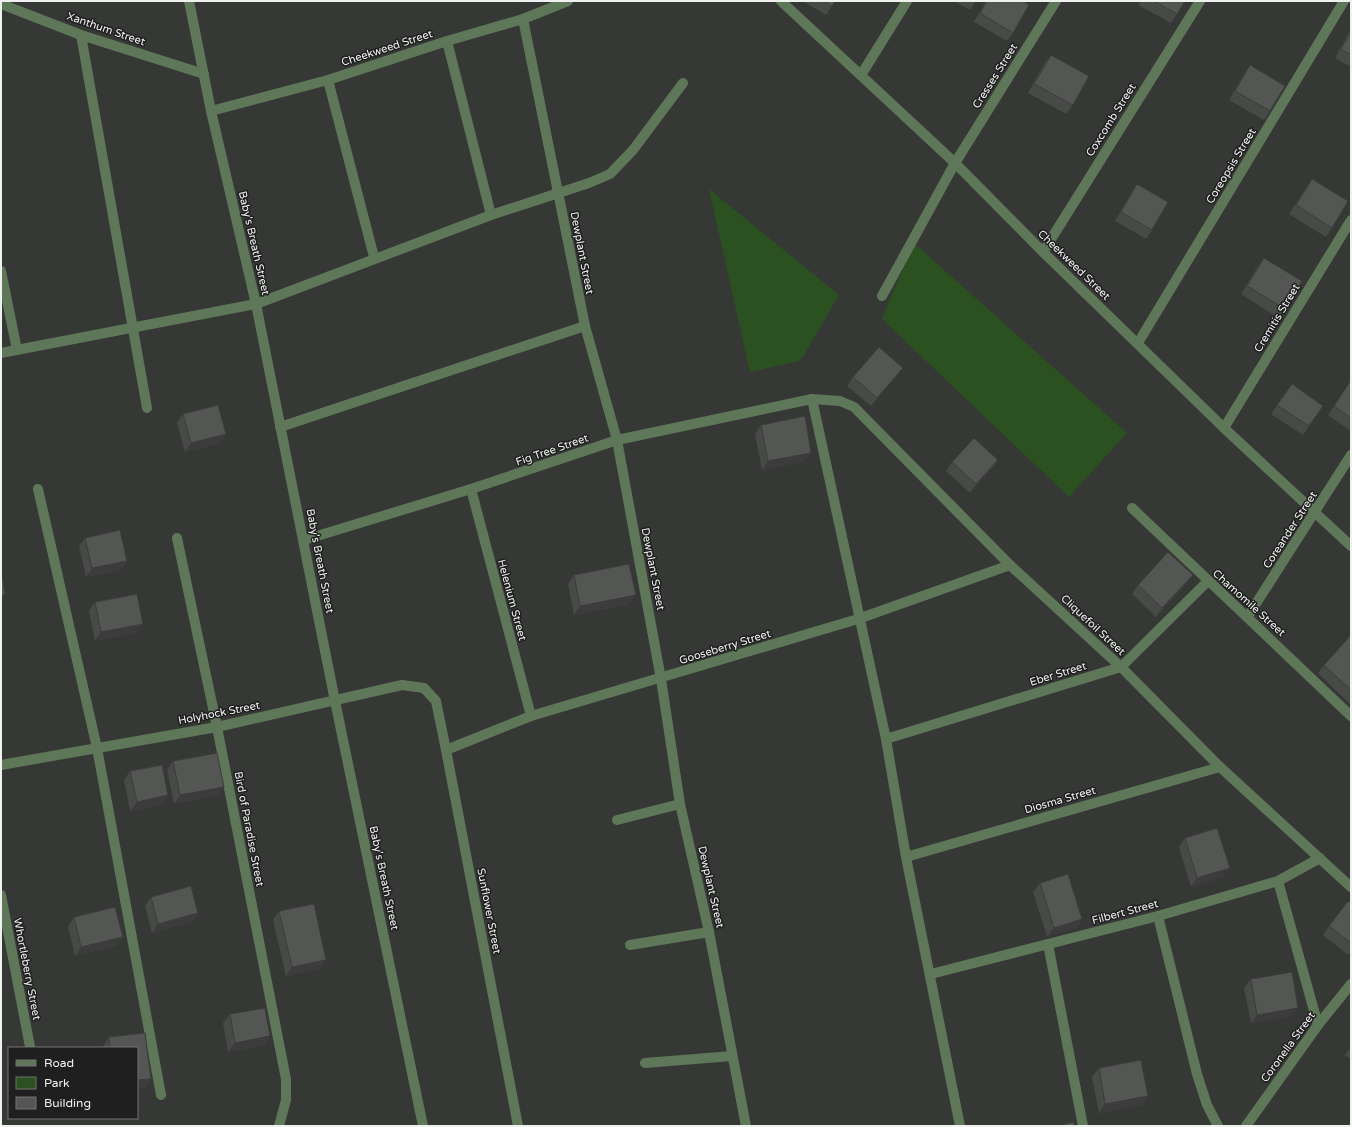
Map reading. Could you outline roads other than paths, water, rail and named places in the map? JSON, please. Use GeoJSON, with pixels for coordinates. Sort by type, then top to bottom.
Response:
{"type":"FeatureCollection","features":[{"type":"Feature","properties":{"kind":"street","name":"Baby's Breath Street"},"geometry":{"type":"LineString","coordinates":[[190,1],[211,111],[256,304],[304,540],[334,701],[423,1126]]}},
{"type":"Feature","properties":{"kind":"street","name":"Cheekweed Street"},"geometry":{"type":"LineString","coordinates":[[211,111],[328,80],[447,41],[523,19],[568,1]]}},
{"type":"Feature","properties":{"kind":"street","name":"Cheekweed Street"},"geometry":{"type":"LineString","coordinates":[[781,1],[955,163],[1043,252],[1224,428],[1351,546]]}},
{"type":"Feature","properties":{"kind":"street"},"geometry":{"type":"LineString","coordinates":[[861,75],[907,1]]}},
{"type":"Feature","properties":{"kind":"street","name":"Cresses Street"},"geometry":{"type":"LineString","coordinates":[[882,296],[955,163],[1056,1]]}},
{"type":"Feature","properties":{"kind":"street","name":"Coxcomb Street"},"geometry":{"type":"LineString","coordinates":[[1043,252],[1200,1]]}},
{"type":"Feature","properties":{"kind":"street","name":"Coreopsis Street"},"geometry":{"type":"LineString","coordinates":[[1138,343],[1344,1]]}},
{"type":"Feature","properties":{"kind":"street","name":"Xanthum Street"},"geometry":{"type":"LineString","coordinates":[[1,4],[81,34],[204,74]]}},
{"type":"Feature","properties":{"kind":"street","name":"Dewplant Street"},"geometry":{"type":"LineString","coordinates":[[523,19],[585,326],[617,440],[661,679],[680,804],[709,932],[746,1126]]}},
{"type":"Feature","properties":{"kind":"street"},"geometry":{"type":"LineString","coordinates":[[81,34],[147,408]]}},
{"type":"Feature","properties":{"kind":"street"},"geometry":{"type":"LineString","coordinates":[[447,41],[491,215]]}},
{"type":"Feature","properties":{"kind":"street"},"geometry":{"type":"LineString","coordinates":[[328,80],[374,257]]}},
{"type":"Feature","properties":{"kind":"street"},"geometry":{"type":"LineString","coordinates":[[1,353],[256,304],[374,257],[610,174],[633,150],[683,83]]}},
{"type":"Feature","properties":{"kind":"street","name":"Cremitis Street"},"geometry":{"type":"LineString","coordinates":[[1224,428],[1351,220]]}},
{"type":"Feature","properties":{"kind":"street"},"geometry":{"type":"LineString","coordinates":[[1,271],[17,350]]}},
{"type":"Feature","properties":{"kind":"street"},"geometry":{"type":"LineString","coordinates":[[280,427],[585,326]]}},
{"type":"Feature","properties":{"kind":"street"},"geometry":{"type":"LineString","coordinates":[[812,399],[858,619],[886,739],[906,857],[931,974],[960,1126]]}},
{"type":"Feature","properties":{"kind":"street","name":"Fig Tree Street"},"geometry":{"type":"LineString","coordinates":[[304,540],[470,490],[617,440],[812,399]]}},
{"type":"Feature","properties":{"kind":"street","name":"Cliquefoil Street"},"geometry":{"type":"LineString","coordinates":[[812,399],[840,401],[854,407],[1010,565],[1121,667],[1220,767],[1351,887]]}},
{"type":"Feature","properties":{"kind":"street","name":"Coreander Street"},"geometry":{"type":"LineString","coordinates":[[1248,616],[1316,513],[1351,455]]}},
{"type":"Feature","properties":{"kind":"street"},"geometry":{"type":"LineString","coordinates":[[38,489],[97,748],[161,1095]]}},
{"type":"Feature","properties":{"kind":"street","name":"Helenium Street"},"geometry":{"type":"LineString","coordinates":[[470,490],[531,716]]}},
{"type":"Feature","properties":{"kind":"street","name":"Chamomile Street"},"geometry":{"type":"LineString","coordinates":[[1132,508],[1208,581],[1248,616],[1351,716]]}},
{"type":"Feature","properties":{"kind":"street","name":"Bird of Paradise Street"},"geometry":{"type":"LineString","coordinates":[[177,538],[217,727],[286,1079],[286,1100],[279,1126]]}},
{"type":"Feature","properties":{"kind":"street","name":"Gooseberry Street"},"geometry":{"type":"LineString","coordinates":[[446,750],[531,716],[661,679],[858,619],[1010,565]]}},
{"type":"Feature","properties":{"kind":"street","name":"Eber Street"},"geometry":{"type":"LineString","coordinates":[[886,739],[1121,667],[1208,581]]}},
{"type":"Feature","properties":{"kind":"street","name":"Holyhock Street"},"geometry":{"type":"LineString","coordinates":[[1,765],[217,727],[402,685],[424,688],[436,701]]}},
{"type":"Feature","properties":{"kind":"street","name":"Sunflower Street"},"geometry":{"type":"LineString","coordinates":[[436,701],[518,1126]]}},
{"type":"Feature","properties":{"kind":"street","name":"Diosma Street"},"geometry":{"type":"LineString","coordinates":[[906,857],[1220,767]]}},
{"type":"Feature","properties":{"kind":"street"},"geometry":{"type":"LineString","coordinates":[[617,820],[680,804]]}},
{"type":"Feature","properties":{"kind":"street","name":"Filbert Street"},"geometry":{"type":"LineString","coordinates":[[931,974],[1158,916],[1278,881],[1320,858]]}},
{"type":"Feature","properties":{"kind":"street"},"geometry":{"type":"LineString","coordinates":[[1278,881],[1318,1025]]}},
{"type":"Feature","properties":{"kind":"street","name":"Whortleberry Street"},"geometry":{"type":"LineString","coordinates":[[1,895],[30,1047]]}},
{"type":"Feature","properties":{"kind":"street"},"geometry":{"type":"LineString","coordinates":[[1158,916],[1197,1074],[1207,1105],[1218,1126]]}},
{"type":"Feature","properties":{"kind":"street"},"geometry":{"type":"LineString","coordinates":[[630,945],[709,932]]}},
{"type":"Feature","properties":{"kind":"street"},"geometry":{"type":"LineString","coordinates":[[1048,944],[1083,1126]]}},
{"type":"Feature","properties":{"kind":"street","name":"Coronella Street"},"geometry":{"type":"LineString","coordinates":[[1246,1126],[1318,1025],[1351,984]]}},
{"type":"Feature","properties":{"kind":"street"},"geometry":{"type":"LineString","coordinates":[[645,1063],[732,1056]]}}]}
